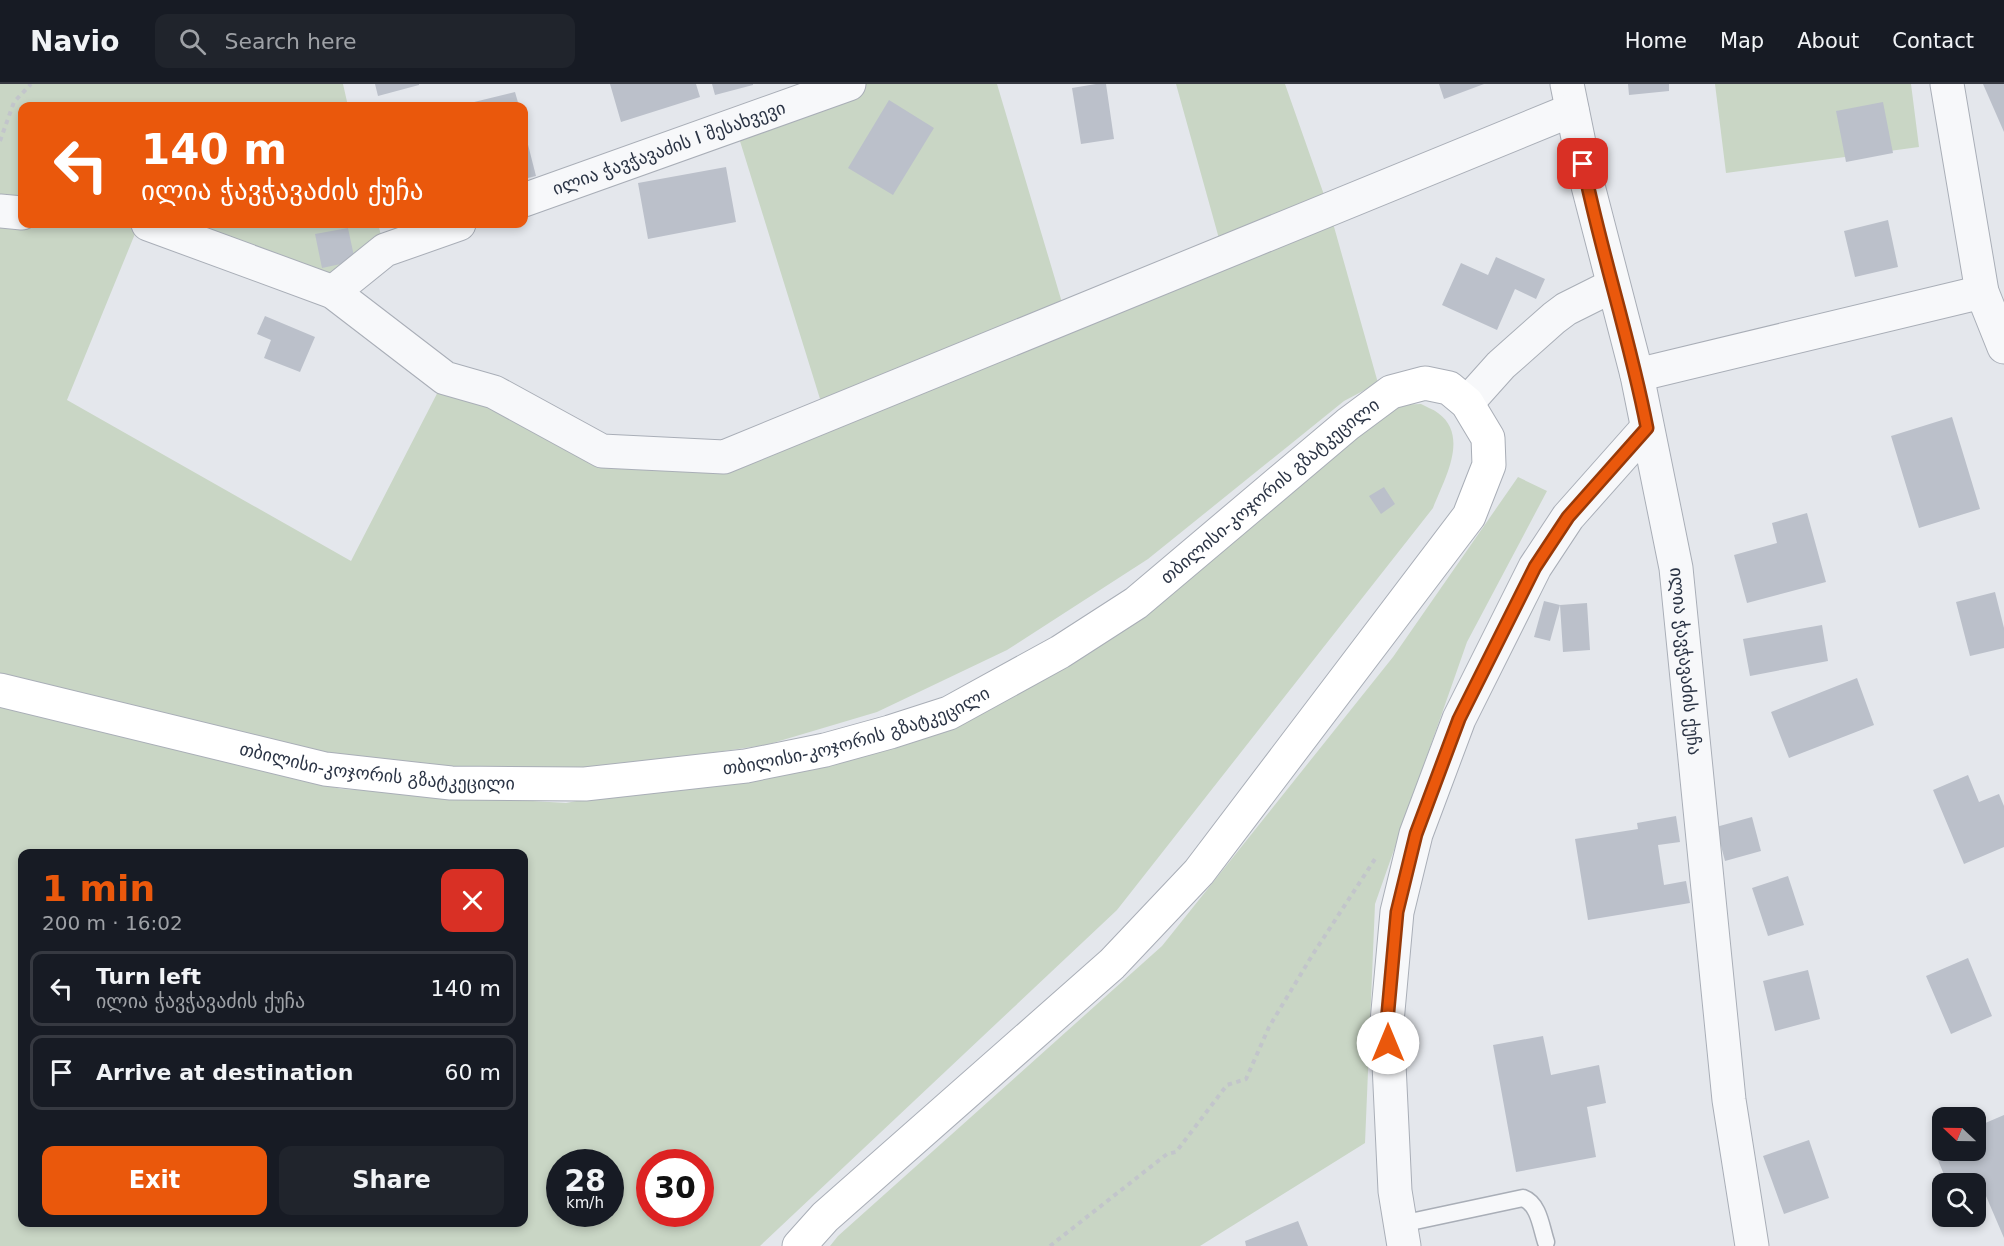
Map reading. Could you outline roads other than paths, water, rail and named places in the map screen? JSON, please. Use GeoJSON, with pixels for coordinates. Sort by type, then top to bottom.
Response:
{"type":"FeatureCollection","features":[{"type":"Feature","properties":{"kind":"main road","name":"თბილისი-კოჯორის გზატკეცილი"},"geometry":{"type":"LineString","coordinates":[[0,690],[325,769],[451,783],[585,784],[757,763],[825,750],[949,713],[1060,652],[1136,603],[1348,424],[1391,392],[1425,383],[1449,388],[1467,403],[1488,438],[1489,465],[1469,516],[1199,872],[1112,964],[825,1217],[799,1246]]}},
{"type":"Feature","properties":{"kind":"street"},"geometry":{"type":"LineString","coordinates":[[1947,84],[1982,291],[2004,347]]}},
{"type":"Feature","properties":{"kind":"street","name":"ილია ჭავჭავაძის I შესახვევი"},"geometry":{"type":"LineString","coordinates":[[528,199],[844,85]]}},
{"type":"Feature","properties":{"kind":"street"},"geometry":{"type":"LineString","coordinates":[[159,228],[333,292],[445,378],[494,392],[602,451],[724,456],[1570,97]]}},
{"type":"Feature","properties":{"kind":"street","name":"ილია ჭავჭავაძის ქუჩა"},"geometry":{"type":"LineString","coordinates":[[1570,97],[1587,182],[1612,286],[1637,375],[1676,568],[1729,1100],[1752,1246]]}},
{"type":"Feature","properties":{"kind":"street"},"geometry":{"type":"LineString","coordinates":[[0,211],[18,213]]}},
{"type":"Feature","properties":{"kind":"street"},"geometry":{"type":"LineString","coordinates":[[333,292],[385,250],[448,228]]}},
{"type":"Feature","properties":{"kind":"street"},"geometry":{"type":"LineString","coordinates":[[1467,403],[1501,365],[1554,318],[1566,309],[1612,286]]}},
{"type":"Feature","properties":{"kind":"street"},"geometry":{"type":"LineString","coordinates":[[1637,375],[1982,291]]}},
{"type":"Feature","properties":{"kind":"street"},"geometry":{"type":"LineString","coordinates":[[1402,1235],[1395,1191],[1387,1022],[1397,912],[1416,834],[1459,719],[1535,567],[1568,517],[1647,428]]}},
{"type":"Feature","properties":{"kind":"lane"},"geometry":{"type":"LineString","coordinates":[[1402,1235],[1523,1198],[1535,1207],[1546,1242]]}}]}
